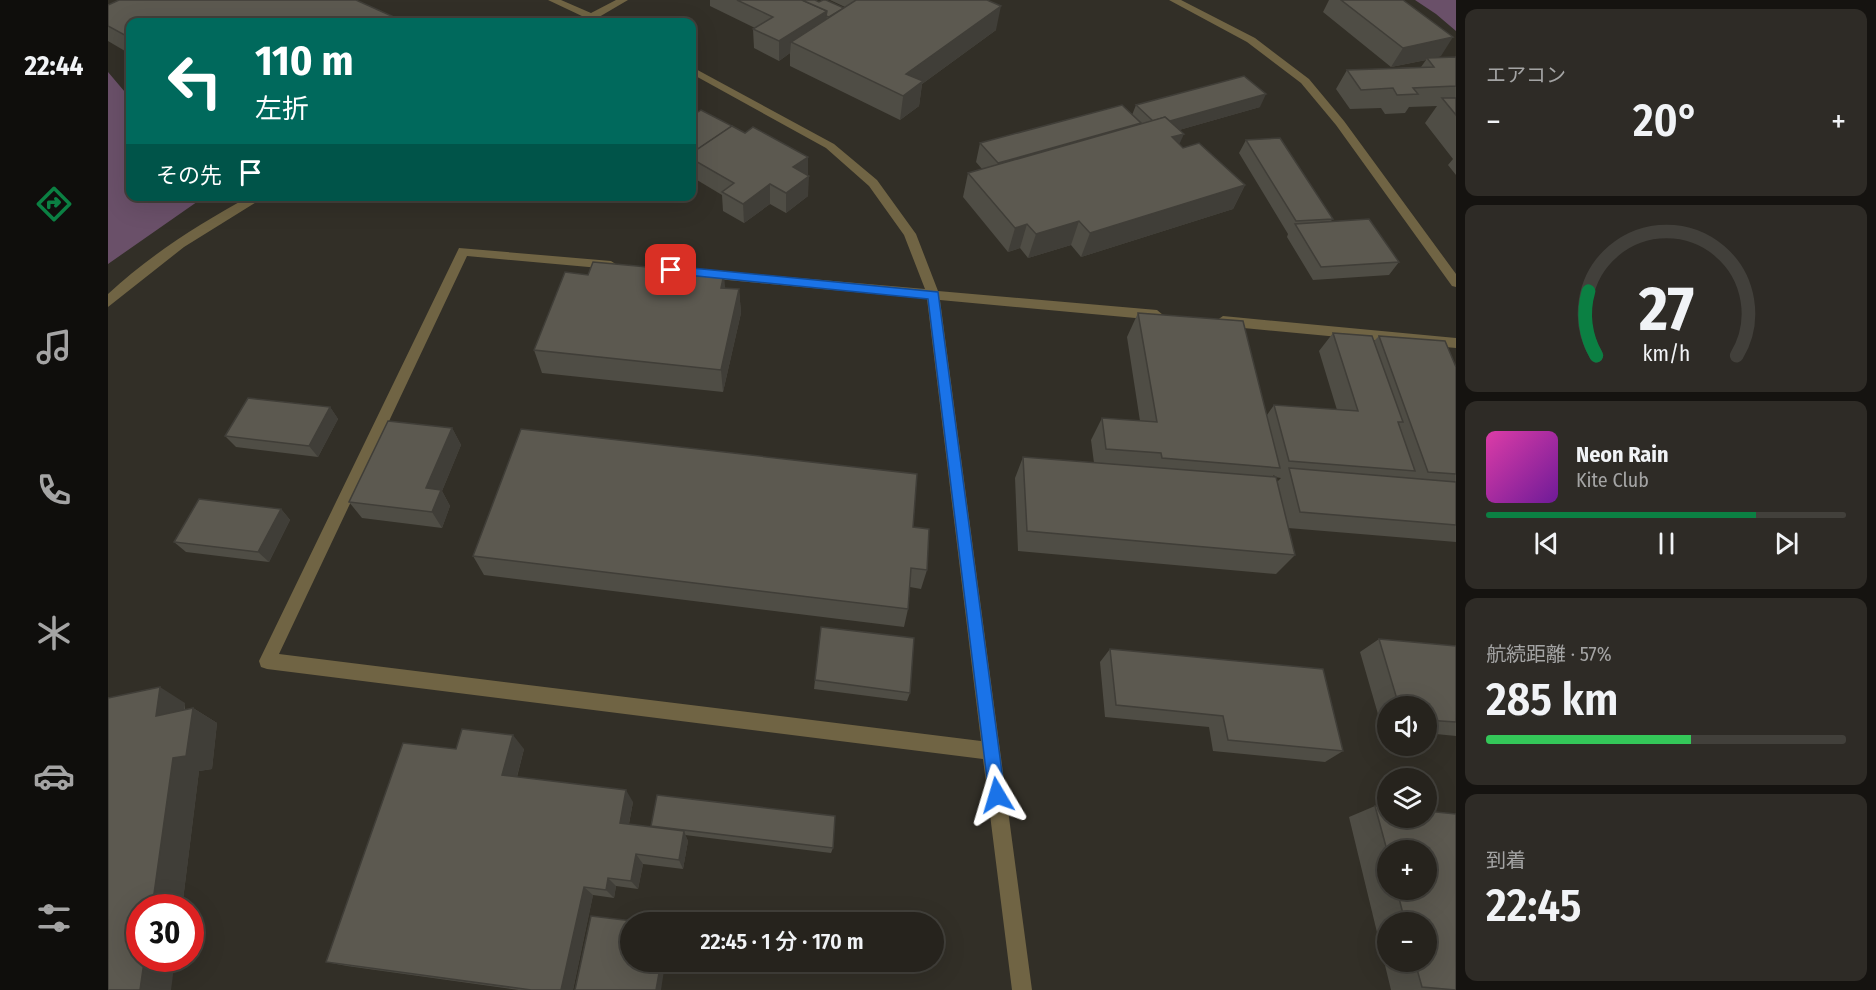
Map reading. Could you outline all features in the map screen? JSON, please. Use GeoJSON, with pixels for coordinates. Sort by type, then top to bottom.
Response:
{"type":"FeatureCollection","features":[{"type":"Feature","properties":{"kind":"street"},"geometry":{"type":"LineString","coordinates":[[553,0],[592,17],[623,0]]}},
{"type":"Feature","properties":{"kind":"street"},"geometry":{"type":"LineString","coordinates":[[1174,0],[1251,40],[1305,81],[1340,123],[1456,284]]}},
{"type":"Feature","properties":{"kind":"street"},"geometry":{"type":"LineString","coordinates":[[696,72],[830,146],[873,183],[910,234],[933,295],[1022,990]]}},
{"type":"Feature","properties":{"kind":"street"},"geometry":{"type":"LineString","coordinates":[[108,302],[125,285],[183,241],[251,201]]}},
{"type":"Feature","properties":{"kind":"street"},"geometry":{"type":"LineString","coordinates":[[629,266],[463,251],[267,661],[991,751]]}},
{"type":"Feature","properties":{"kind":"street"},"geometry":{"type":"LineString","coordinates":[[688,272],[1175,317]]}},
{"type":"Feature","properties":{"kind":"street"},"geometry":{"type":"LineString","coordinates":[[1210,320],[1456,342]]}},
{"type":"Feature","properties":{"kind":"shaded area"},"geometry":{"type":"Polygon","coordinates":[[[1415,0],[1456,0],[1456,31],[1436,14],[1415,0]]]}},
{"type":"Feature","properties":{"kind":"shaded area"},"geometry":{"type":"Polygon","coordinates":[[[108,72],[126,93],[126,201],[198,201],[108,264],[108,72]]]}},
{"type":"Feature","properties":{"kind":"building"},"geometry":{"type":"Polygon","coordinates":[[[119,0],[356,0],[396,18],[126,18],[126,36],[108,26],[108,5],[119,0]]]}},
{"type":"Feature","properties":{"kind":"building"},"geometry":{"type":"Polygon","coordinates":[[[737,0],[802,0],[827,11],[779,41],[753,29],[773,17],[737,0]]]}},
{"type":"Feature","properties":{"kind":"building"},"geometry":{"type":"Polygon","coordinates":[[[802,0],[819,2],[826,0],[844,8],[829,17],[826,16],[827,11],[802,0]]]}},
{"type":"Feature","properties":{"kind":"building"},"geometry":{"type":"Polygon","coordinates":[[[856,0],[987,0],[1001,6],[906,74],[923,81],[903,96],[791,42],[856,0]]]}},
{"type":"Feature","properties":{"kind":"building"},"geometry":{"type":"Polygon","coordinates":[[[1341,0],[1403,0],[1453,37],[1403,48],[1341,0]]]}},
{"type":"Feature","properties":{"kind":"building"},"geometry":{"type":"Polygon","coordinates":[[[1456,57],[1456,86],[1413,88],[1418,94],[1397,95],[1393,88],[1361,90],[1347,70],[1434,67],[1427,58],[1456,57]]]}},
{"type":"Feature","properties":{"kind":"building"},"geometry":{"type":"Polygon","coordinates":[[[1244,76],[1266,94],[1170,121],[1165,117],[1153,121],[1136,105],[1244,76]]]}},
{"type":"Feature","properties":{"kind":"building"},"geometry":{"type":"Polygon","coordinates":[[[1442,98],[1456,98],[1456,115],[1442,98]]]}},
{"type":"Feature","properties":{"kind":"building"},"geometry":{"type":"Polygon","coordinates":[[[1122,105],[1141,123],[998,163],[980,143],[1122,105]]]}},
{"type":"Feature","properties":{"kind":"building"},"geometry":{"type":"Polygon","coordinates":[[[701,110],[732,126],[696,150],[696,113],[701,110]]]}},
{"type":"Feature","properties":{"kind":"building"},"geometry":{"type":"Polygon","coordinates":[[[1165,117],[1184,134],[1172,137],[1183,148],[1199,143],[1245,185],[1090,233],[1079,221],[1036,234],[1027,224],[1015,228],[968,173],[1165,117]]]}},
{"type":"Feature","properties":{"kind":"building"},"geometry":{"type":"Polygon","coordinates":[[[732,126],[745,133],[753,127],[808,157],[793,167],[809,176],[786,193],[770,184],[743,204],[722,192],[734,183],[696,161],[696,150],[732,126]]]}},
{"type":"Feature","properties":{"kind":"building"},"geometry":{"type":"Polygon","coordinates":[[[1280,138],[1333,219],[1296,221],[1246,140],[1280,138]]]}},
{"type":"Feature","properties":{"kind":"building"},"geometry":{"type":"Polygon","coordinates":[[[1369,219],[1399,262],[1321,267],[1295,224],[1369,219]]]}},
{"type":"Feature","properties":{"kind":"building"},"geometry":{"type":"Polygon","coordinates":[[[593,262],[724,274],[721,288],[739,289],[721,370],[534,350],[565,272],[588,275],[593,262]]]}},
{"type":"Feature","properties":{"kind":"building"},"geometry":{"type":"Polygon","coordinates":[[[1138,313],[1243,321],[1280,468],[1162,458],[1161,453],[1106,449],[1102,418],[1157,422],[1138,313]]]}},
{"type":"Feature","properties":{"kind":"building"},"geometry":{"type":"Polygon","coordinates":[[[1333,333],[1372,336],[1403,422],[1398,422],[1415,471],[1289,461],[1274,405],[1358,411],[1333,333]]]}},
{"type":"Feature","properties":{"kind":"building"},"geometry":{"type":"Polygon","coordinates":[[[1379,336],[1445,341],[1456,367],[1456,474],[1428,472],[1379,336]]]}},
{"type":"Feature","properties":{"kind":"building"},"geometry":{"type":"Polygon","coordinates":[[[248,398],[330,407],[309,446],[225,436],[248,398]]]}},
{"type":"Feature","properties":{"kind":"building"},"geometry":{"type":"Polygon","coordinates":[[[388,421],[452,428],[426,488],[441,490],[432,512],[349,502],[388,421]]]}},
{"type":"Feature","properties":{"kind":"building"},"geometry":{"type":"Polygon","coordinates":[[[521,429],[917,474],[913,527],[929,529],[927,570],[911,568],[908,609],[473,556],[521,429]]]}},
{"type":"Feature","properties":{"kind":"building"},"geometry":{"type":"Polygon","coordinates":[[[1023,457],[1276,477],[1295,555],[1027,531],[1023,457]]]}},
{"type":"Feature","properties":{"kind":"building"},"geometry":{"type":"Polygon","coordinates":[[[1289,468],[1456,482],[1456,525],[1300,512],[1289,468]]]}},
{"type":"Feature","properties":{"kind":"building"},"geometry":{"type":"Polygon","coordinates":[[[199,499],[281,509],[258,552],[174,542],[199,499]]]}},
{"type":"Feature","properties":{"kind":"building"},"geometry":{"type":"Polygon","coordinates":[[[821,627],[914,638],[910,693],[815,680],[821,627]]]}},
{"type":"Feature","properties":{"kind":"building"},"geometry":{"type":"Polygon","coordinates":[[[1379,639],[1456,646],[1456,722],[1437,721],[1437,696],[1396,696],[1379,639]]]}},
{"type":"Feature","properties":{"kind":"building"},"geometry":{"type":"Polygon","coordinates":[[[1110,649],[1323,669],[1343,751],[1228,740],[1223,716],[1116,705],[1110,649]]]}},
{"type":"Feature","properties":{"kind":"building"},"geometry":{"type":"Polygon","coordinates":[[[160,687],[156,716],[193,708],[186,756],[173,758],[154,894],[126,894],[126,972],[143,972],[140,990],[108,990],[108,698],[160,687]]]}},
{"type":"Feature","properties":{"kind":"building"},"geometry":{"type":"Polygon","coordinates":[[[462,729],[513,735],[502,775],[626,790],[620,823],[684,831],[679,860],[636,854],[631,881],[608,878],[606,890],[584,887],[561,990],[531,990],[326,962],[403,743],[456,749],[462,729]]]}},
{"type":"Feature","properties":{"kind":"building"},"geometry":{"type":"Polygon","coordinates":[[[657,795],[835,816],[833,848],[651,826],[657,795]]]}},
{"type":"Feature","properties":{"kind":"building"},"geometry":{"type":"Polygon","coordinates":[[[1437,812],[1456,814],[1456,990],[1422,987],[1418,972],[1437,972],[1437,912],[1402,912],[1400,900],[1437,900],[1437,840],[1384,840],[1381,828],[1437,828],[1437,812]]]}},
{"type":"Feature","properties":{"kind":"building"},"geometry":{"type":"Polygon","coordinates":[[[591,916],[620,919],[620,972],[659,972],[656,990],[575,990],[591,916]]]}},
{"type":"Feature","properties":{"kind":"route"},"geometry":{"type":"LineString","coordinates":[[671,270],[933,295],[997,795]]}}]}
